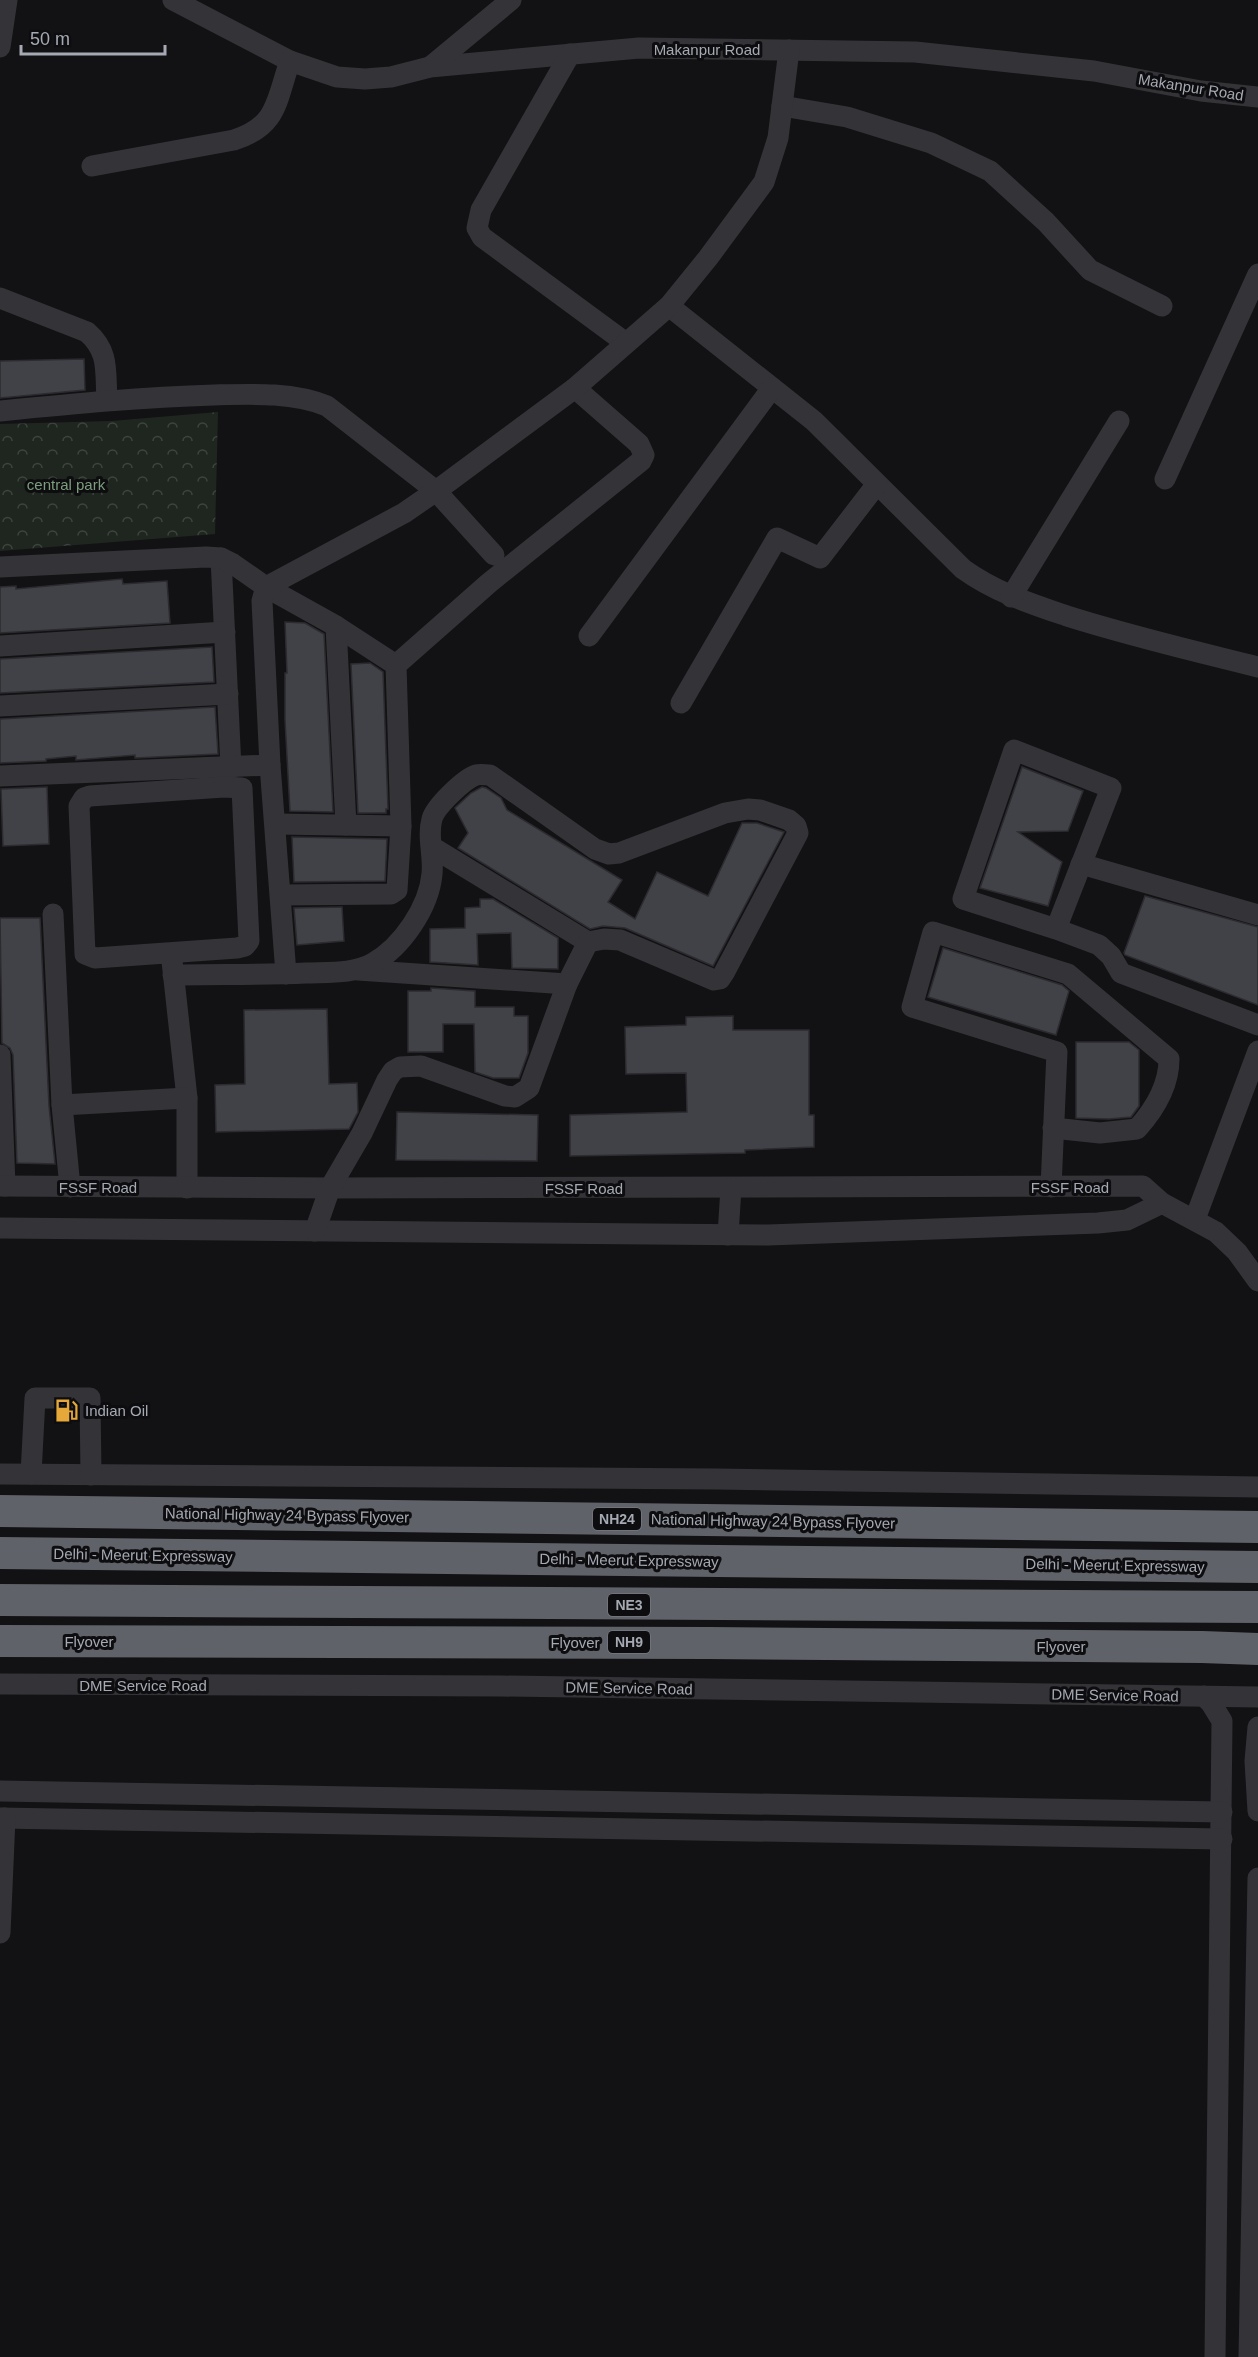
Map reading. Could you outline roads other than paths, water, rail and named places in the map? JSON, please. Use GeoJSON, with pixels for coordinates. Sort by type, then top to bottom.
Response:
{"type":"FeatureCollection","features":[{"type":"Feature","properties":{"kind":"highway","name":"National Highway 24 Bypass Flyover"},"geometry":{"type":"LineString","coordinates":[[0,1511],[1246,1527]]}},
{"type":"Feature","properties":{"kind":"highway","name":"Delhi - Meerut Expressway"},"geometry":{"type":"LineString","coordinates":[[0,1553],[1258,1567]]}},
{"type":"Feature","properties":{"kind":"highway","name":"NE3"},"geometry":{"type":"LineString","coordinates":[[0,1600],[1258,1607]]}},
{"type":"Feature","properties":{"kind":"highway","name":"Flyover"},"geometry":{"type":"LineString","coordinates":[[0,1641],[709,1642],[1258,1649]]}},
{"type":"Feature","properties":{"kind":"street"},"geometry":{"type":"LineString","coordinates":[[0,47],[6,0]]}},
{"type":"Feature","properties":{"kind":"street","name":"Makanpur Road"},"geometry":{"type":"LineString","coordinates":[[173,0],[290,61],[337,76],[365,79],[391,77],[430,67],[639,48],[915,52],[1094,71],[1201,91],[1258,97]]}},
{"type":"Feature","properties":{"kind":"street"},"geometry":{"type":"LineString","coordinates":[[430,67],[511,0]]}},
{"type":"Feature","properties":{"kind":"street"},"geometry":{"type":"LineString","coordinates":[[286,974],[270,765],[262,601],[266,587],[404,513],[436,491],[575,388],[669,306],[764,182],[778,138],[789,50]]}},
{"type":"Feature","properties":{"kind":"street"},"geometry":{"type":"LineString","coordinates":[[570,54],[481,210],[477,228],[482,237],[627,343]]}},
{"type":"Feature","properties":{"kind":"street"},"geometry":{"type":"LineString","coordinates":[[92,166],[234,140],[251,134],[261,128],[271,117],[290,61]]}},
{"type":"Feature","properties":{"kind":"street"},"geometry":{"type":"LineString","coordinates":[[782,106],[847,117],[910,136],[931,143],[990,171],[1046,222],[1090,270],[1162,306]]}},
{"type":"Feature","properties":{"kind":"street"},"geometry":{"type":"LineString","coordinates":[[1165,479],[1258,274]]}},
{"type":"Feature","properties":{"kind":"street"},"geometry":{"type":"LineString","coordinates":[[0,298],[87,332],[96,340],[104,357],[107,400]]}},
{"type":"Feature","properties":{"kind":"street"},"geometry":{"type":"LineString","coordinates":[[669,306],[813,421],[963,569],[985,585],[1011,597],[1132,636],[1258,667]]}},
{"type":"Feature","properties":{"kind":"street"},"geometry":{"type":"LineString","coordinates":[[396,665],[489,583],[641,461],[644,455],[639,444],[575,388]]}},
{"type":"Feature","properties":{"kind":"street"},"geometry":{"type":"LineString","coordinates":[[589,636],[772,388]]}},
{"type":"Feature","properties":{"kind":"street"},"geometry":{"type":"LineString","coordinates":[[0,411],[107,400],[251,395],[314,400],[327,406],[436,491],[494,555]]}},
{"type":"Feature","properties":{"kind":"street"},"geometry":{"type":"LineString","coordinates":[[1011,597],[1119,421]]}},
{"type":"Feature","properties":{"kind":"street"},"geometry":{"type":"LineString","coordinates":[[681,703],[777,538],[820,558],[877,484]]}},
{"type":"Feature","properties":{"kind":"street"},"geometry":{"type":"LineString","coordinates":[[0,567],[221,558],[266,587],[336,626],[396,665]]}},
{"type":"Feature","properties":{"kind":"street"},"geometry":{"type":"LineString","coordinates":[[221,558],[231,768]]}},
{"type":"Feature","properties":{"kind":"street"},"geometry":{"type":"LineString","coordinates":[[336,626],[345,825]]}},
{"type":"Feature","properties":{"kind":"street"},"geometry":{"type":"LineString","coordinates":[[0,646],[225,632]]}},
{"type":"Feature","properties":{"kind":"street"},"geometry":{"type":"LineString","coordinates":[[281,895],[394,892],[397,885],[401,826],[396,665]]}},
{"type":"Feature","properties":{"kind":"street"},"geometry":{"type":"LineString","coordinates":[[0,706],[228,694]]}},
{"type":"Feature","properties":{"kind":"street"},"geometry":{"type":"LineString","coordinates":[[1056,929],[1111,788],[1014,750],[963,899],[1099,945],[1111,956],[1121,973],[1258,1025]]}},
{"type":"Feature","properties":{"kind":"street"},"geometry":{"type":"LineString","coordinates":[[0,776],[270,765]]}},
{"type":"Feature","properties":{"kind":"street"},"geometry":{"type":"LineString","coordinates":[[354,969],[372,964],[387,954],[410,926],[423,905],[432,875],[430,828],[432,817],[437,808],[467,780],[477,775],[490,775],[595,849],[609,854],[619,853],[737,810],[760,810],[789,820],[796,826],[798,833],[720,979],[714,980],[620,940],[604,939],[588,942],[432,847]]}},
{"type":"Feature","properties":{"kind":"street"},"geometry":{"type":"LineString","coordinates":[[224,787],[242,788],[249,942],[237,948],[171,951],[94,958],[85,954],[79,806],[84,798],[90,796],[224,787]]}},
{"type":"Feature","properties":{"kind":"street"},"geometry":{"type":"LineString","coordinates":[[276,824],[401,826]]}},
{"type":"Feature","properties":{"kind":"street"},"geometry":{"type":"LineString","coordinates":[[1081,864],[1258,915]]}},
{"type":"Feature","properties":{"kind":"street"},"geometry":{"type":"LineString","coordinates":[[53,914],[62,1105],[70,1187]]}},
{"type":"Feature","properties":{"kind":"street"},"geometry":{"type":"LineString","coordinates":[[1051,1188],[1053,1128],[1057,1052],[912,1007],[933,932],[1068,974],[1169,1059],[1169,1076],[1151,1114],[1137,1129],[1100,1133],[1053,1128]]}},
{"type":"Feature","properties":{"kind":"street"},"geometry":{"type":"LineString","coordinates":[[315,1231],[330,1188],[362,1133],[387,1080],[400,1066],[421,1066],[505,1096],[515,1097],[529,1088],[567,984],[588,942]]}},
{"type":"Feature","properties":{"kind":"street"},"geometry":{"type":"LineString","coordinates":[[171,951],[187,1098],[187,1188]]}},
{"type":"Feature","properties":{"kind":"street"},"geometry":{"type":"LineString","coordinates":[[173,975],[286,974],[354,969],[567,984]]}},
{"type":"Feature","properties":{"kind":"street"},"geometry":{"type":"LineString","coordinates":[[1195,1219],[1258,1051]]}},
{"type":"Feature","properties":{"kind":"street"},"geometry":{"type":"LineString","coordinates":[[0,1055],[2,1186]]}},
{"type":"Feature","properties":{"kind":"street"},"geometry":{"type":"LineString","coordinates":[[62,1105],[187,1098]]}},
{"type":"Feature","properties":{"kind":"street","name":"FSSF Road"},"geometry":{"type":"LineString","coordinates":[[2,1186],[1051,1188],[1143,1186],[1162,1203],[1216,1232],[1237,1252],[1258,1281]]}},
{"type":"Feature","properties":{"kind":"street"},"geometry":{"type":"LineString","coordinates":[[728,1235],[731,1188]]}},
{"type":"Feature","properties":{"kind":"street"},"geometry":{"type":"LineString","coordinates":[[0,1228],[728,1235],[1098,1223],[1127,1220],[1162,1203]]}},
{"type":"Feature","properties":{"kind":"street"},"geometry":{"type":"LineString","coordinates":[[31,1474],[34,1398],[90,1398],[91,1474]]}},
{"type":"Feature","properties":{"kind":"street"},"geometry":{"type":"LineString","coordinates":[[0,1474],[705,1479],[1258,1487]]}},
{"type":"Feature","properties":{"kind":"street","name":"DME Service Road"},"geometry":{"type":"LineString","coordinates":[[0,1684],[501,1686],[1258,1697]]}},
{"type":"Feature","properties":{"kind":"street"},"geometry":{"type":"LineString","coordinates":[[1204,1696],[1211,1702],[1222,1721],[1215,2357]]}},
{"type":"Feature","properties":{"kind":"street"},"geometry":{"type":"LineString","coordinates":[[1258,1727],[1255,1761],[1258,1811]]}},
{"type":"Feature","properties":{"kind":"street"},"geometry":{"type":"LineString","coordinates":[[0,1791],[1222,1812]]}},
{"type":"Feature","properties":{"kind":"street"},"geometry":{"type":"LineString","coordinates":[[102,1793],[104,1820]]}},
{"type":"Feature","properties":{"kind":"street"},"geometry":{"type":"LineString","coordinates":[[901,1806],[902,1833]]}},
{"type":"Feature","properties":{"kind":"street"},"geometry":{"type":"LineString","coordinates":[[0,1933],[2,1818],[1222,1839]]}},
{"type":"Feature","properties":{"kind":"street"},"geometry":{"type":"LineString","coordinates":[[1249,2357],[1258,1878]]}},
{"type":"Feature","properties":{"kind":"place","name":"Indian Oil"},"geometry":{"type":"Point","coordinates":[67,1410]}},
{"type":"Feature","properties":{"kind":"park label","name":"central park"},"geometry":{"type":"Point","coordinates":[66,484]}}]}
